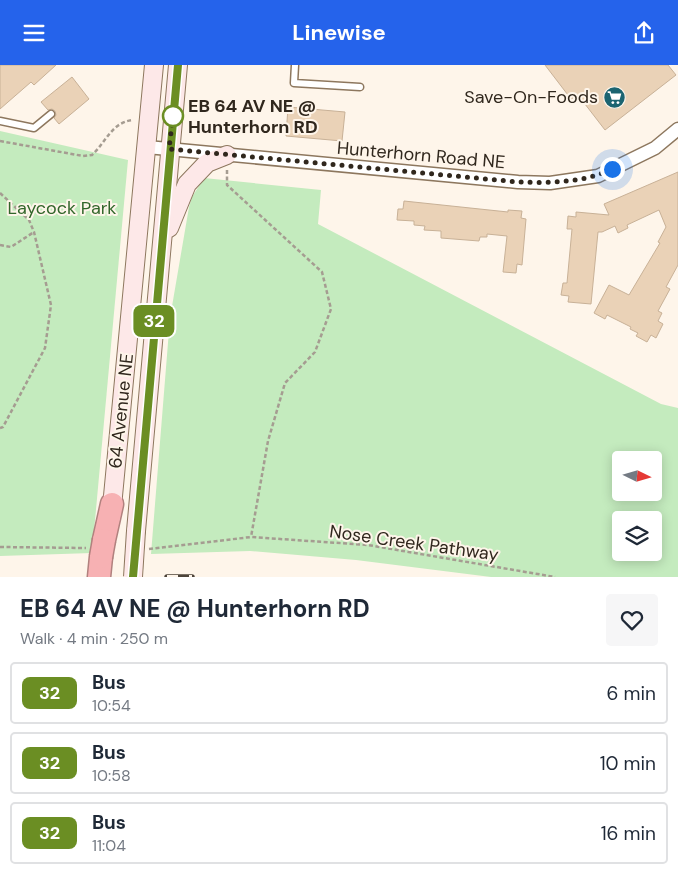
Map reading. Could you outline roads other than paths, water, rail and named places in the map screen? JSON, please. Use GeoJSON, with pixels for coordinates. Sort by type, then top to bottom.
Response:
{"type":"FeatureCollection","features":[{"type":"Feature","properties":{"kind":"highway"},"geometry":{"type":"LineString","coordinates":[[102,559],[112,503]]}},
{"type":"Feature","properties":{"kind":"main road","name":"64 Avenue NE"},"geometry":{"type":"LineString","coordinates":[[112,503],[154,65]]}},
{"type":"Feature","properties":{"kind":"main road","name":"64 Avenue NE"},"geometry":{"type":"LineString","coordinates":[[133,577],[169,149],[178,65]]}},
{"type":"Feature","properties":{"kind":"main road"},"geometry":{"type":"LineString","coordinates":[[161,250],[187,184],[208,163],[227,156]]}},
{"type":"Feature","properties":{"kind":"street","name":"Hunterhorn Road NE"},"geometry":{"type":"LineString","coordinates":[[147,147],[227,156],[550,183],[598,176],[655,148],[678,129]]}},
{"type":"Feature","properties":{"kind":"lane"},"geometry":{"type":"LineString","coordinates":[[295,65],[294,83],[360,87]]}},
{"type":"Feature","properties":{"kind":"lane"},"geometry":{"type":"LineString","coordinates":[[0,121],[34,129],[51,114]]}},
{"type":"Feature","properties":{"kind":"railway"},"geometry":{"type":"LineString","coordinates":[[167,577],[192,577]]}},
{"type":"Feature","properties":{"kind":"place","name":"Save-On-Foods"},"geometry":{"type":"Point","coordinates":[614,97]}},
{"type":"Feature","properties":{"kind":"place","name":"EB 64 AV NE @ Hunterhorn RD"},"geometry":{"type":"Point","coordinates":[173,116]}},
{"type":"Feature","properties":{"kind":"park label","name":"Laycock Park"},"geometry":{"type":"Point","coordinates":[62,208]}}]}
